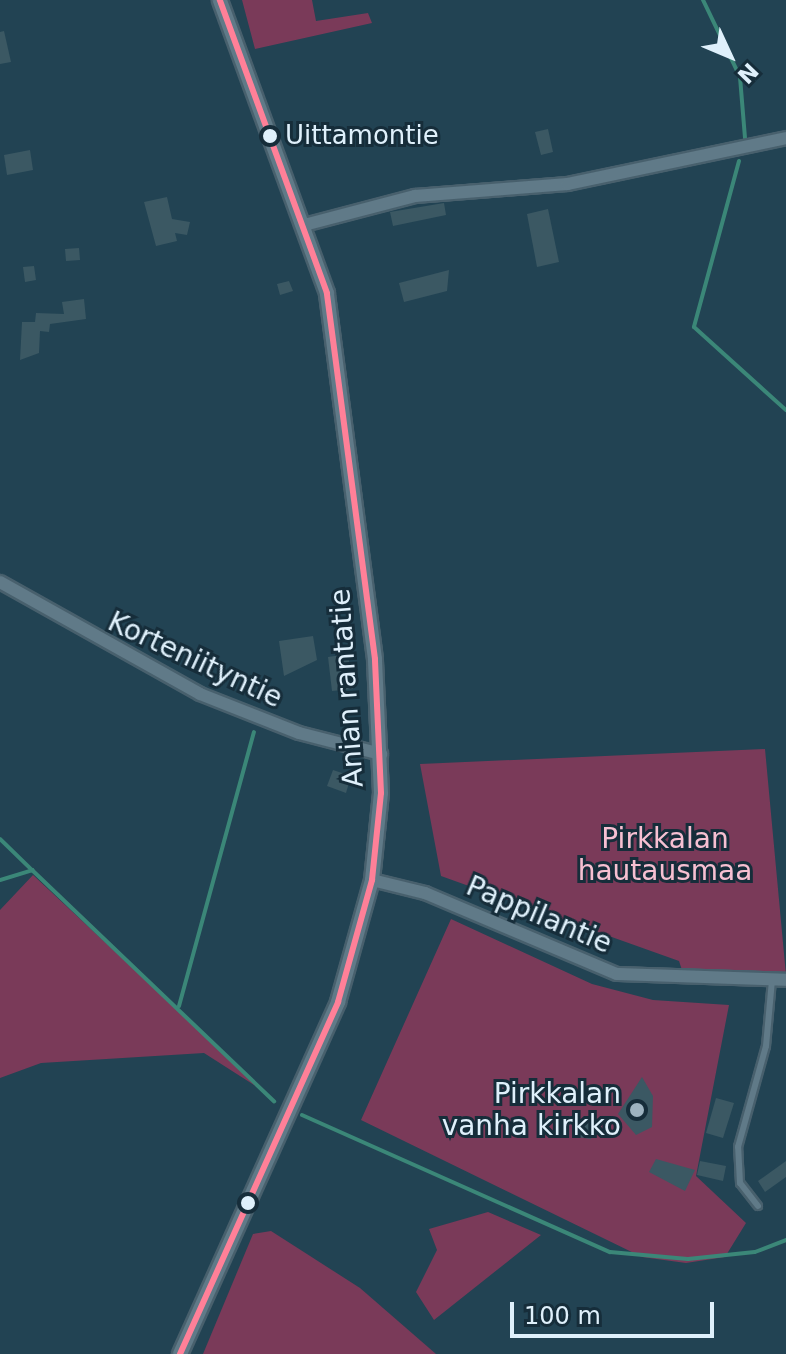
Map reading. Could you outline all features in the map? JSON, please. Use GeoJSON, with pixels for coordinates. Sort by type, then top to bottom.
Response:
{"type":"FeatureCollection","features":[{"type":"Feature","properties":{"kind":"street","name":"Anian rantatie"},"geometry":{"type":"LineString","coordinates":[[180,1354],[326,1032],[372,880],[381,754],[343,402],[327,293],[308,224],[220,0]]}},
{"type":"Feature","properties":{"kind":"street"},"geometry":{"type":"LineString","coordinates":[[308,224],[415,196],[568,184],[786,138]]}},
{"type":"Feature","properties":{"kind":"street","name":"Korteniityntie"},"geometry":{"type":"LineString","coordinates":[[0,582],[200,694],[299,733],[381,754]]}},
{"type":"Feature","properties":{"kind":"street","name":"Pappilantie"},"geometry":{"type":"LineString","coordinates":[[372,880],[425,893],[617,974],[779,980]]}},
{"type":"Feature","properties":{"kind":"lane"},"geometry":{"type":"LineString","coordinates":[[758,1206],[740,1183],[738,1147],[766,1046],[779,980]]}},
{"type":"Feature","properties":{"kind":"green space"},"geometry":{"type":"Polygon","coordinates":[[[242,0],[312,0],[316,21],[368,13],[372,23],[255,49],[242,0]]]}},
{"type":"Feature","properties":{"kind":"green space","name":"Pirkkalan hautausmaa"},"geometry":{"type":"Polygon","coordinates":[[[765,749],[786,975],[683,973],[679,961],[441,876],[420,764],[765,749]]]}},
{"type":"Feature","properties":{"kind":"green space"},"geometry":{"type":"Polygon","coordinates":[[[33,875],[257,1087],[204,1053],[41,1063],[0,1078],[0,910],[33,875]]]}},
{"type":"Feature","properties":{"kind":"green space","name":"Pirkkalan hautausmaa"},"geometry":{"type":"Polygon","coordinates":[[[451,919],[592,984],[653,1000],[729,1005],[696,1176],[746,1223],[725,1257],[686,1263],[642,1257],[361,1120],[451,919]]]}},
{"type":"Feature","properties":{"kind":"green space"},"geometry":{"type":"Polygon","coordinates":[[[488,1212],[541,1235],[434,1320],[416,1292],[437,1250],[429,1229],[488,1212]]]}},
{"type":"Feature","properties":{"kind":"green space"},"geometry":{"type":"Polygon","coordinates":[[[271,1231],[360,1288],[436,1354],[203,1354],[253,1234],[271,1231]]]}},
{"type":"Feature","properties":{"kind":"building"},"geometry":{"type":"Polygon","coordinates":[[[4,31],[11,62],[0,64],[0,32],[4,31]]]}},
{"type":"Feature","properties":{"kind":"building"},"geometry":{"type":"Polygon","coordinates":[[[548,129],[553,152],[541,155],[535,132],[548,129]]]}},
{"type":"Feature","properties":{"kind":"building"},"geometry":{"type":"Polygon","coordinates":[[[30,150],[33,170],[7,175],[4,155],[30,150]]]}},
{"type":"Feature","properties":{"kind":"building"},"geometry":{"type":"Polygon","coordinates":[[[167,197],[172,219],[190,222],[187,235],[175,233],[177,241],[156,246],[144,202],[167,197]]]}},
{"type":"Feature","properties":{"kind":"building"},"geometry":{"type":"Polygon","coordinates":[[[444,203],[446,215],[393,226],[390,212],[444,203]]]}},
{"type":"Feature","properties":{"kind":"building"},"geometry":{"type":"Polygon","coordinates":[[[548,209],[559,262],[537,267],[527,214],[548,209]]]}},
{"type":"Feature","properties":{"kind":"building"},"geometry":{"type":"Polygon","coordinates":[[[79,248],[80,260],[66,261],[65,249],[79,248]]]}},
{"type":"Feature","properties":{"kind":"building"},"geometry":{"type":"Polygon","coordinates":[[[34,266],[36,280],[25,282],[23,267],[34,266]]]}},
{"type":"Feature","properties":{"kind":"building"},"geometry":{"type":"Polygon","coordinates":[[[449,270],[447,291],[404,302],[399,283],[449,270]]]}},
{"type":"Feature","properties":{"kind":"building"},"geometry":{"type":"Polygon","coordinates":[[[289,281],[293,291],[280,295],[277,284],[289,281]]]}},
{"type":"Feature","properties":{"kind":"building"},"geometry":{"type":"Polygon","coordinates":[[[84,299],[86,319],[50,324],[49,332],[40,331],[39,353],[20,360],[22,322],[35,322],[36,313],[64,314],[62,302],[84,299]]]}},
{"type":"Feature","properties":{"kind":"building"},"geometry":{"type":"Polygon","coordinates":[[[313,636],[317,660],[284,676],[279,641],[313,636]]]}},
{"type":"Feature","properties":{"kind":"building"},"geometry":{"type":"Polygon","coordinates":[[[348,654],[353,689],[332,691],[328,657],[348,654]]]}},
{"type":"Feature","properties":{"kind":"building"},"geometry":{"type":"Polygon","coordinates":[[[333,770],[351,776],[346,793],[327,786],[333,770]]]}},
{"type":"Feature","properties":{"kind":"building","name":"Pirkkalan vanha kirkko"},"geometry":{"type":"Polygon","coordinates":[[[642,1077],[653,1096],[652,1127],[636,1135],[618,1114],[642,1077]]]}},
{"type":"Feature","properties":{"kind":"building"},"geometry":{"type":"Polygon","coordinates":[[[716,1098],[734,1103],[723,1138],[706,1133],[716,1098]]]}},
{"type":"Feature","properties":{"kind":"building"},"geometry":{"type":"Polygon","coordinates":[[[580,1121],[594,1124],[591,1139],[577,1137],[580,1121]]]}},
{"type":"Feature","properties":{"kind":"building"},"geometry":{"type":"Polygon","coordinates":[[[656,1159],[695,1170],[685,1191],[649,1172],[656,1159]]]}},
{"type":"Feature","properties":{"kind":"building"},"geometry":{"type":"Polygon","coordinates":[[[700,1161],[726,1166],[723,1181],[697,1175],[700,1161]]]}},
{"type":"Feature","properties":{"kind":"building"},"geometry":{"type":"Polygon","coordinates":[[[786,1161],[786,1177],[765,1192],[758,1181],[786,1161]]]}},
{"type":"Feature","properties":{"kind":"waterway"},"geometry":{"type":"LineString","coordinates":[[703,0],[740,77],[745,138]]}},
{"type":"Feature","properties":{"kind":"waterway"},"geometry":{"type":"LineString","coordinates":[[739,161],[694,327],[786,410]]}},
{"type":"Feature","properties":{"kind":"waterway"},"geometry":{"type":"LineString","coordinates":[[179,1006],[254,732]]}},
{"type":"Feature","properties":{"kind":"waterway"},"geometry":{"type":"LineString","coordinates":[[0,839],[32,870]]}},
{"type":"Feature","properties":{"kind":"waterway"},"geometry":{"type":"LineString","coordinates":[[0,880],[32,870],[274,1101]]}},
{"type":"Feature","properties":{"kind":"waterway"},"geometry":{"type":"LineString","coordinates":[[302,1115],[610,1252],[688,1259],[755,1252],[786,1240]]}},
{"type":"Feature","properties":{"kind":"transit line"},"geometry":{"type":"LineString","coordinates":[[180,1354],[338,1002],[372,880],[381,793],[375,659],[327,293],[220,0]]}},
{"type":"Feature","properties":{"kind":"place","name":"Uittamontie"},"geometry":{"type":"Point","coordinates":[270,136]}},
{"type":"Feature","properties":{"kind":"place","name":"Pirkkalan vanha kirkko"},"geometry":{"type":"Point","coordinates":[637,1110]}}]}
